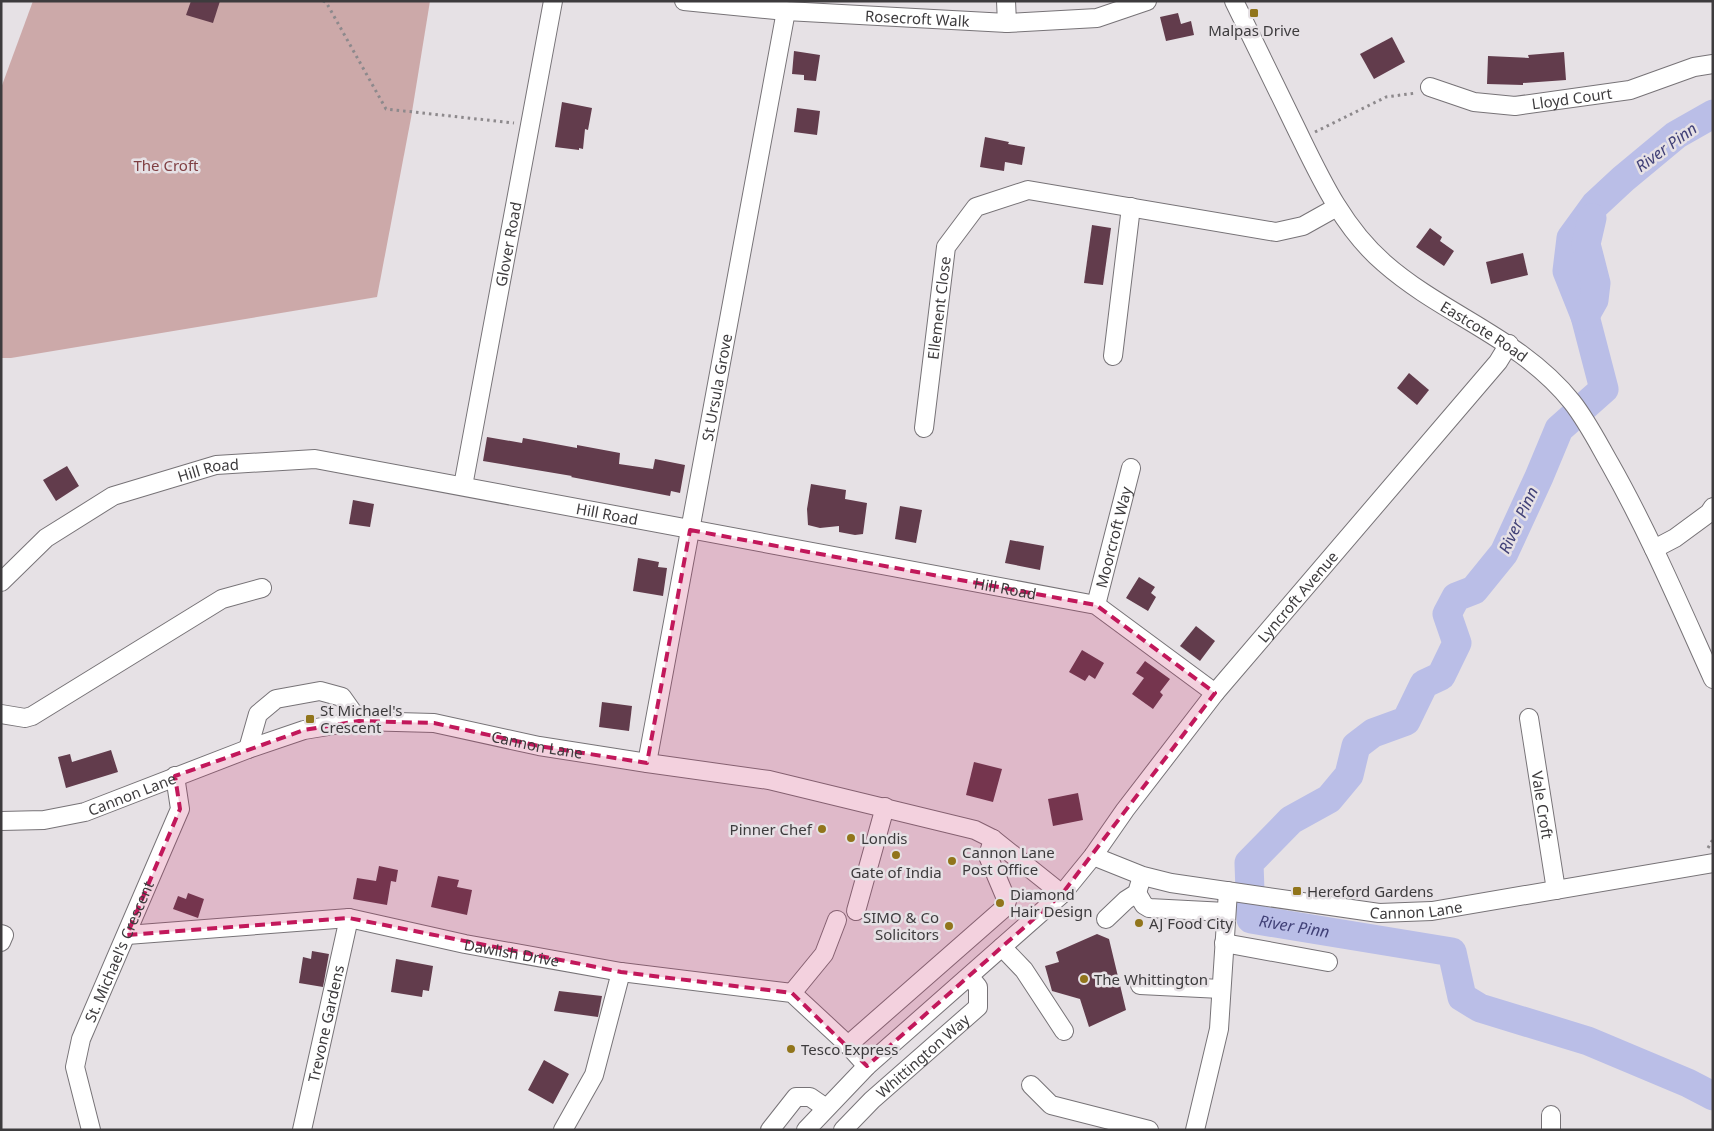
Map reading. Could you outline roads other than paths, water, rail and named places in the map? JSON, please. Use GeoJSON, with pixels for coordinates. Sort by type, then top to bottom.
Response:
{"type":"FeatureCollection","features":[{"type":"Feature","properties":{"kind":"street","name":"Glover Road"},"geometry":{"type":"LineString","coordinates":[[463,486],[553,1]]}},
{"type":"Feature","properties":{"kind":"street","name":"Rosecroft Walk"},"geometry":{"type":"LineString","coordinates":[[684,1],[786,11],[1007,24],[1097,18],[1147,1]]}},
{"type":"Feature","properties":{"kind":"street"},"geometry":{"type":"LineString","coordinates":[[1006,1],[1007,24]]}},
{"type":"Feature","properties":{"kind":"street","name":"Eastcote Road"},"geometry":{"type":"LineString","coordinates":[[1234,1],[1315,168],[1337,206],[1360,239],[1383,263],[1416,288],[1509,344],[1548,376],[1571,401],[1586,422],[1623,487],[1654,549],[1713,679]]}},
{"type":"Feature","properties":{"kind":"street","name":"St Ursula Grove"},"geometry":{"type":"LineString","coordinates":[[647,763],[786,11]]}},
{"type":"Feature","properties":{"kind":"street","name":"Lloyd Court"},"geometry":{"type":"LineString","coordinates":[[1430,87],[1474,102],[1515,106],[1630,90],[1694,67],[1713,64]]}},
{"type":"Feature","properties":{"kind":"street","name":"Ellement Close"},"geometry":{"type":"LineString","coordinates":[[924,428],[946,247],[976,207],[1028,190],[1276,232],[1303,226],[1337,206]]}},
{"type":"Feature","properties":{"kind":"street"},"geometry":{"type":"LineString","coordinates":[[1113,356],[1131,207]]}},
{"type":"Feature","properties":{"kind":"street","name":"Lyncroft Avenue"},"geometry":{"type":"LineString","coordinates":[[1092,856],[1125,810],[1215,694],[1498,362],[1509,344]]}},
{"type":"Feature","properties":{"kind":"street","name":"Hill Road"},"geometry":{"type":"LineString","coordinates":[[1,582],[46,538],[113,496],[216,466],[315,459],[1096,605],[1215,694]]}},
{"type":"Feature","properties":{"kind":"street","name":"Moorcroft Way"},"geometry":{"type":"LineString","coordinates":[[1096,605],[1131,468]]}},
{"type":"Feature","properties":{"kind":"street"},"geometry":{"type":"LineString","coordinates":[[1654,549],[1675,538],[1709,513],[1713,507]]}},
{"type":"Feature","properties":{"kind":"street"},"geometry":{"type":"LineString","coordinates":[[1,714],[25,718],[32,716],[222,599],[262,588]]}},
{"type":"Feature","properties":{"kind":"street"},"geometry":{"type":"LineString","coordinates":[[248,749],[258,714],[276,698],[320,691],[342,697],[359,721]]}},
{"type":"Feature","properties":{"kind":"street","name":"Vale Croft"},"geometry":{"type":"LineString","coordinates":[[1529,718],[1556,890]]}},
{"type":"Feature","properties":{"kind":"street","name":"Cannon Lane"},"geometry":{"type":"LineString","coordinates":[[1,821],[44,820],[84,812],[175,776],[304,730],[359,721],[434,723],[539,746],[769,780],[975,830],[993,839],[1062,894]]}},
{"type":"Feature","properties":{"kind":"street","name":"St. Michael's Crescent"},"geometry":{"type":"LineString","coordinates":[[91,1130],[75,1067],[81,1039],[180,809],[175,776]]}},
{"type":"Feature","properties":{"kind":"street"},"geometry":{"type":"LineString","coordinates":[[856,911],[885,807]]}},
{"type":"Feature","properties":{"kind":"street"},"geometry":{"type":"LineString","coordinates":[[848,1045],[1002,909],[1007,901],[988,856],[993,839]]}},
{"type":"Feature","properties":{"kind":"street","name":"Cannon Lane"},"geometry":{"type":"LineString","coordinates":[[1092,856],[1143,876],[1171,883],[1388,912],[1432,911],[1713,863]]}},
{"type":"Feature","properties":{"kind":"street","name":"Whittington Way"},"geometry":{"type":"LineString","coordinates":[[806,1130],[867,1066],[1062,894],[1092,856]]}},
{"type":"Feature","properties":{"kind":"street"},"geometry":{"type":"LineString","coordinates":[[1106,919],[1126,900],[1137,893],[1143,876]]}},
{"type":"Feature","properties":{"kind":"street"},"geometry":{"type":"LineString","coordinates":[[1195,1130],[1219,1029],[1226,912],[1235,892]]}},
{"type":"Feature","properties":{"kind":"street"},"geometry":{"type":"LineString","coordinates":[[1137,893],[1144,906],[1149,908],[1226,912]]}},
{"type":"Feature","properties":{"kind":"street","name":"Dawlish Drive"},"geometry":{"type":"LineString","coordinates":[[127,935],[348,918],[465,944],[621,972],[792,993]]}},
{"type":"Feature","properties":{"kind":"street","name":"Trevone Gardens"},"geometry":{"type":"LineString","coordinates":[[302,1130],[348,918]]}},
{"type":"Feature","properties":{"kind":"street"},"geometry":{"type":"LineString","coordinates":[[837,920],[824,954],[792,993],[848,1045],[867,1066]]}},
{"type":"Feature","properties":{"kind":"street"},"geometry":{"type":"LineString","coordinates":[[1,934],[4,935],[1,942]]}},
{"type":"Feature","properties":{"kind":"street"},"geometry":{"type":"LineString","coordinates":[[1224,943],[1328,962]]}},
{"type":"Feature","properties":{"kind":"street"},"geometry":{"type":"LineString","coordinates":[[1002,947],[1024,970],[1064,1031]]}},
{"type":"Feature","properties":{"kind":"street"},"geometry":{"type":"LineString","coordinates":[[563,1130],[594,1075],[621,972]]}},
{"type":"Feature","properties":{"kind":"street","name":"Whittington Way"},"geometry":{"type":"LineString","coordinates":[[843,1130],[872,1100],[978,1007],[978,987],[970,977]]}},
{"type":"Feature","properties":{"kind":"street"},"geometry":{"type":"LineString","coordinates":[[1140,985],[1221,989]]}},
{"type":"Feature","properties":{"kind":"street"},"geometry":{"type":"LineString","coordinates":[[1031,1085],[1051,1105],[1149,1130]]}},
{"type":"Feature","properties":{"kind":"street"},"geometry":{"type":"LineString","coordinates":[[770,1130],[796,1097],[810,1097],[826,1108]]}},
{"type":"Feature","properties":{"kind":"waterway","name":"River Pinn"},"geometry":{"type":"LineString","coordinates":[[1713,114],[1676,135],[1623,179],[1595,205],[1571,238],[1567,271],[1585,316],[1604,389],[1559,429],[1504,553],[1474,590],[1456,597],[1447,614],[1457,643],[1441,676],[1424,684],[1406,721],[1373,733],[1356,746],[1349,775],[1329,799],[1291,820],[1249,863],[1251,919],[1452,952],[1462,997],[1480,1008],[1588,1041],[1688,1083],[1713,1096]]}},
{"type":"Feature","properties":{"kind":"waterway"},"geometry":{"type":"LineString","coordinates":[[1585,316],[1594,300],[1596,283],[1586,244],[1592,218]]}},
{"type":"Feature","properties":{"kind":"place","name":"Malpas Drive"},"geometry":{"type":"Point","coordinates":[1254,13]}},
{"type":"Feature","properties":{"kind":"place","name":"St Michael's Crescent"},"geometry":{"type":"Point","coordinates":[310,719]}},
{"type":"Feature","properties":{"kind":"place","name":"Pinner Chef"},"geometry":{"type":"Point","coordinates":[822,829]}},
{"type":"Feature","properties":{"kind":"place","name":"Londis"},"geometry":{"type":"Point","coordinates":[851,838]}},
{"type":"Feature","properties":{"kind":"place","name":"Gate of India"},"geometry":{"type":"Point","coordinates":[896,855]}},
{"type":"Feature","properties":{"kind":"place","name":"Cannon Lane Post Office"},"geometry":{"type":"Point","coordinates":[952,861]}},
{"type":"Feature","properties":{"kind":"place","name":"Hereford Gardens"},"geometry":{"type":"Point","coordinates":[1297,891]}},
{"type":"Feature","properties":{"kind":"place","name":"Diamond Hair Design"},"geometry":{"type":"Point","coordinates":[1000,903]}},
{"type":"Feature","properties":{"kind":"place","name":"AJ Food City"},"geometry":{"type":"Point","coordinates":[1139,923]}},
{"type":"Feature","properties":{"kind":"place","name":"SIMO & Co Solicitors"},"geometry":{"type":"Point","coordinates":[949,926]}},
{"type":"Feature","properties":{"kind":"place","name":"The Whittington"},"geometry":{"type":"Point","coordinates":[1084,979]}},
{"type":"Feature","properties":{"kind":"place","name":"Tesco Express"},"geometry":{"type":"Point","coordinates":[791,1049]}},
{"type":"Feature","properties":{"kind":"park label","name":"The Croft"},"geometry":{"type":"Point","coordinates":[166,165]}}]}
